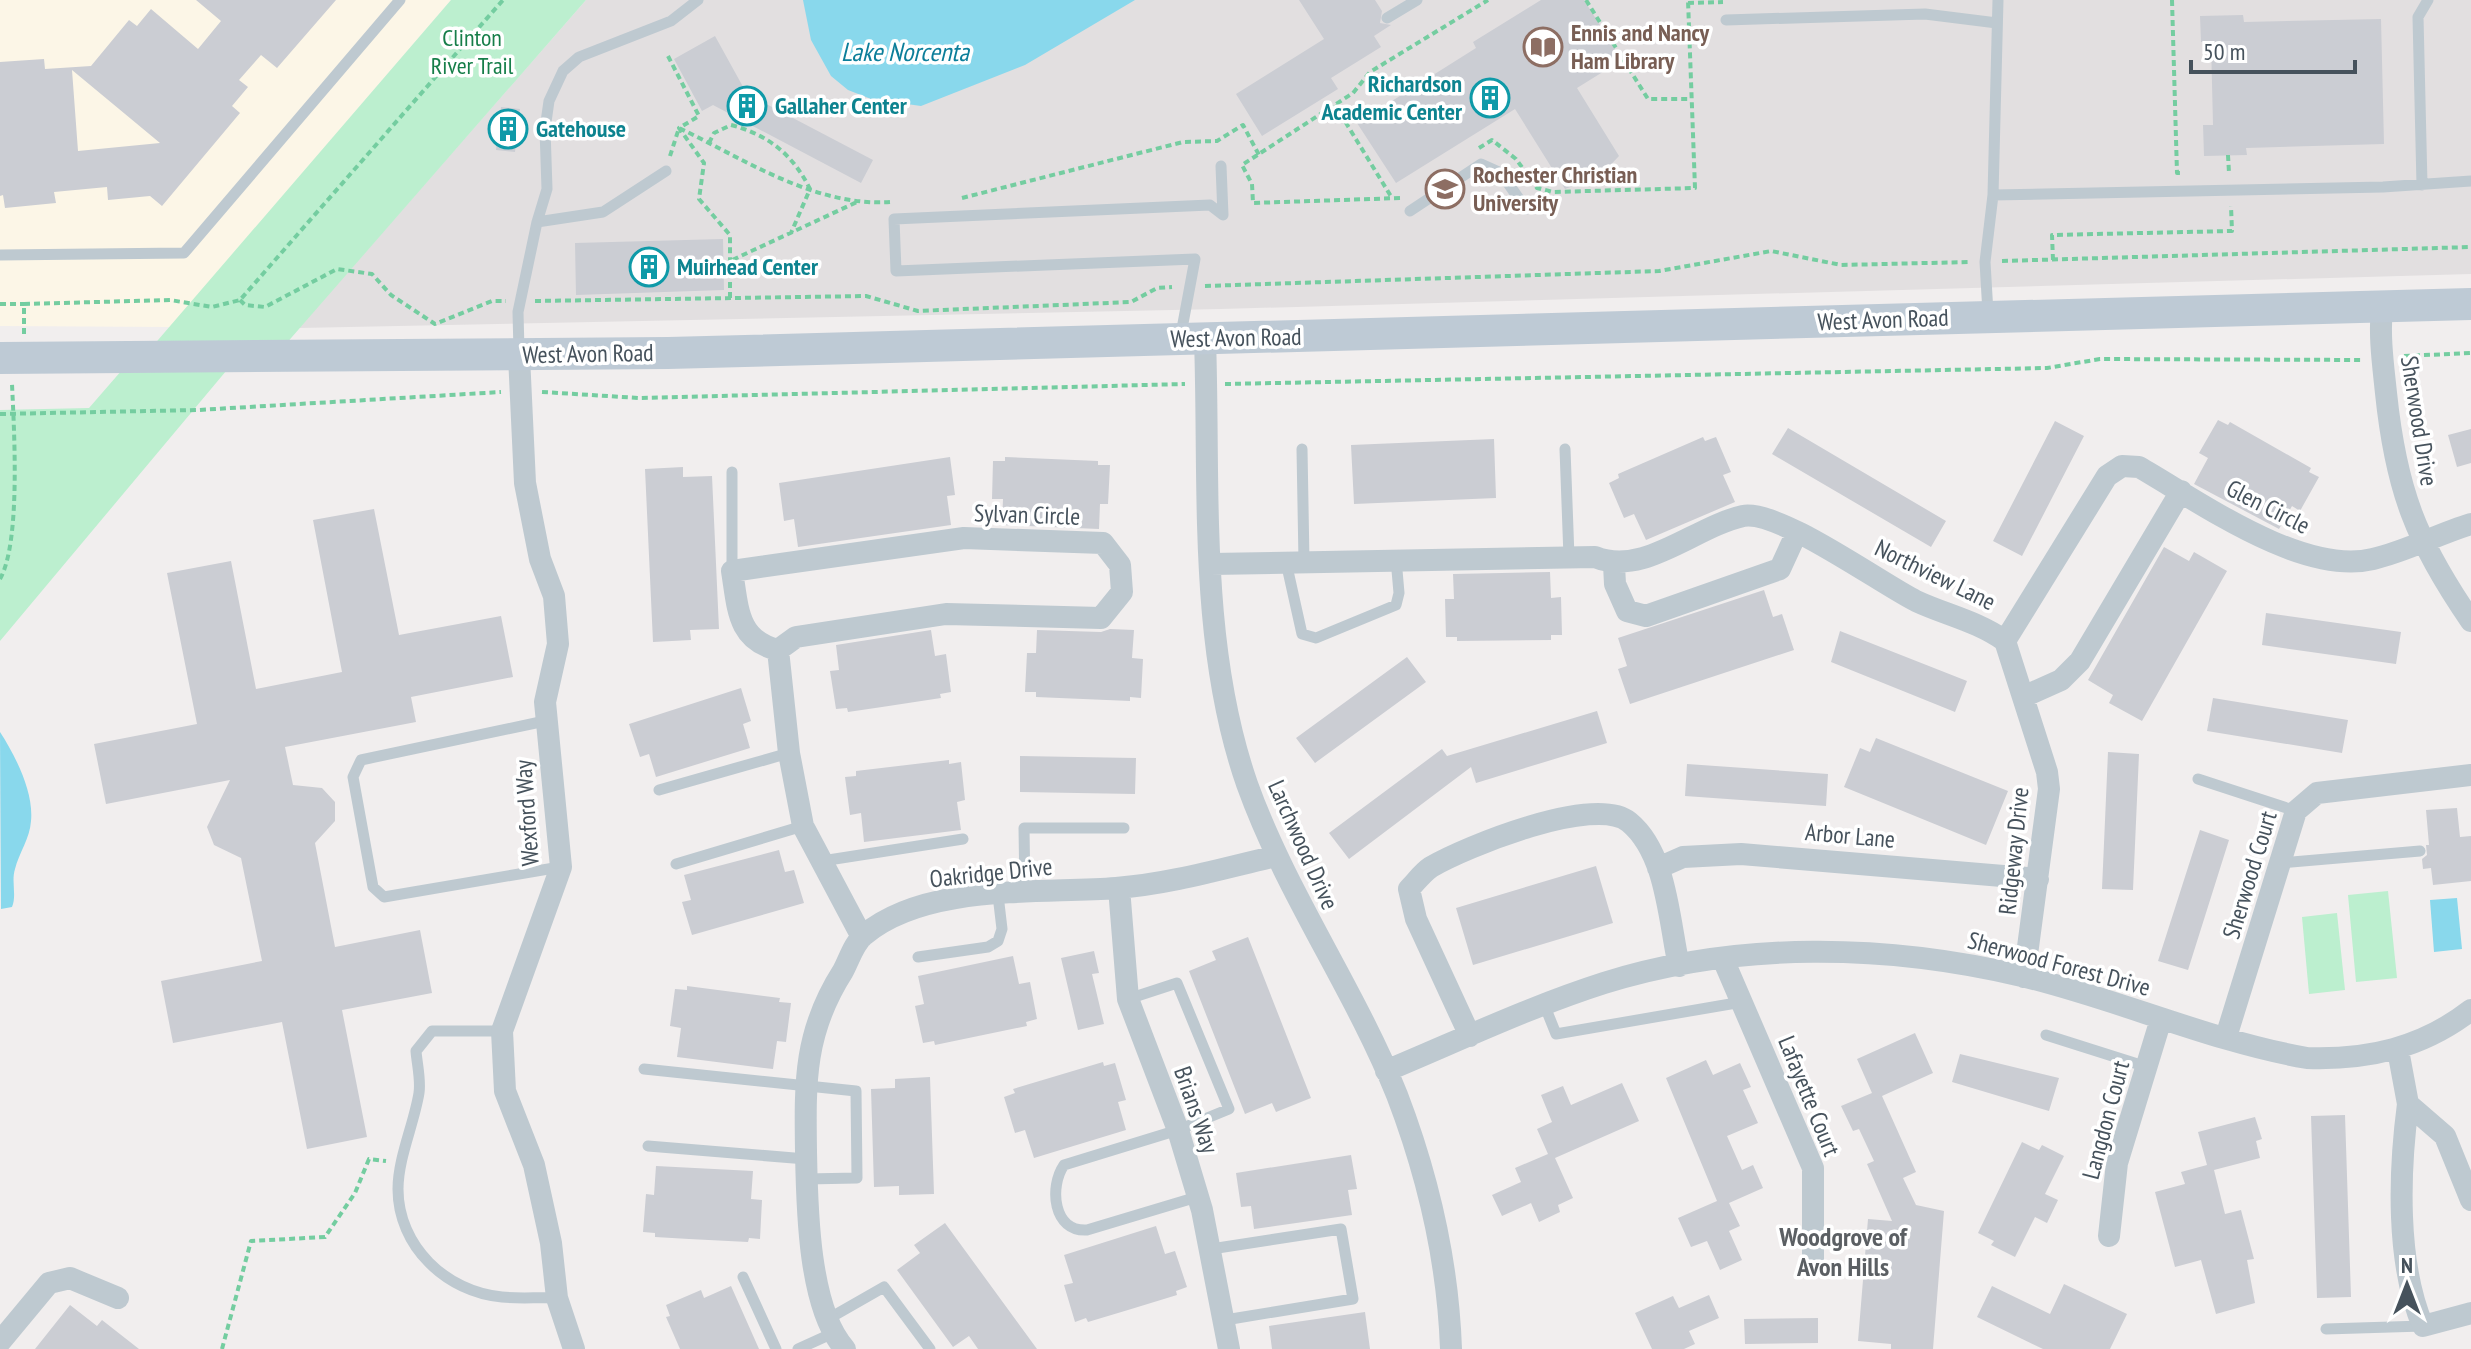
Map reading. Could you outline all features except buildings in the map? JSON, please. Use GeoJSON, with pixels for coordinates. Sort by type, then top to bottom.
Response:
{"type":"FeatureCollection","features":[{"type":"Feature","properties":{"kind":"main road","name":"West Avon Road"},"geometry":{"type":"LineString","coordinates":[[12,361],[519,356],[2471,304]]}},
{"type":"Feature","properties":{"kind":"street","name":"Sherwood Drive"},"geometry":{"type":"LineString","coordinates":[[2382,307],[2382,357],[2397,472],[2420,541],[2470,618]]}},
{"type":"Feature","properties":{"kind":"street","name":"Larchwood Drive"},"geometry":{"type":"LineString","coordinates":[[1193,339],[1207,384],[1211,564],[1220,667],[1231,726],[1247,783],[1276,856],[1386,1071],[1422,1168],[1444,1275],[1451,1349]]}},
{"type":"Feature","properties":{"kind":"street","name":"Wexford Way"},"geometry":{"type":"LineString","coordinates":[[519,356],[525,483],[540,559],[554,596],[558,644],[545,702],[545,721],[561,867],[502,1031],[505,1091],[534,1165],[551,1243],[557,1298],[574,1349]]}},
{"type":"Feature","properties":{"kind":"street","name":"Glen Circle"},"geometry":{"type":"LineString","coordinates":[[2107,476],[2122,466],[2139,467],[2297,554],[2335,561],[2370,560],[2471,524]]}},
{"type":"Feature","properties":{"kind":"street","name":"Northview Lane"},"geometry":{"type":"LineString","coordinates":[[1211,564],[1595,557],[1614,565],[1636,560],[1745,516],[1768,518],[1918,601],[1984,626],[2005,641],[2107,476]]}},
{"type":"Feature","properties":{"kind":"street"},"geometry":{"type":"LineString","coordinates":[[2023,697],[2061,680],[2080,661],[2181,491]]}},
{"type":"Feature","properties":{"kind":"street"},"geometry":{"type":"LineString","coordinates":[[1614,565],[1615,584],[1627,611],[1646,616],[1780,569],[1797,532]]}},
{"type":"Feature","properties":{"kind":"street","name":"Sylvan Circle"},"geometry":{"type":"LineString","coordinates":[[732,571],[964,538],[1103,543],[1120,565],[1122,592],[1101,618],[946,614],[796,637],[778,650]]}},
{"type":"Feature","properties":{"kind":"street"},"geometry":{"type":"LineString","coordinates":[[732,571],[741,622],[760,646],[778,650],[789,753],[803,826],[862,937]]}},
{"type":"Feature","properties":{"kind":"street","name":"Ridgeway Drive"},"geometry":{"type":"LineString","coordinates":[[2005,641],[2047,772],[2049,789],[2024,977]]}},
{"type":"Feature","properties":{"kind":"street","name":"Sherwood Court"},"geometry":{"type":"LineString","coordinates":[[2226,1037],[2296,811],[2317,793],[2471,775]]}},
{"type":"Feature","properties":{"kind":"street"},"geometry":{"type":"LineString","coordinates":[[1470,1036],[1416,919],[1409,889],[1427,869],[1469,848],[1512,833],[1570,817],[1603,815],[1627,820],[1641,834],[1658,868],[1679,966]]}},
{"type":"Feature","properties":{"kind":"street","name":"Arbor Lane"},"geometry":{"type":"LineString","coordinates":[[1658,868],[1683,857],[1741,854],[2038,879]]}},
{"type":"Feature","properties":{"kind":"street","name":"Oakridge Drive"},"geometry":{"type":"LineString","coordinates":[[835,1334],[810,1251],[805,1088],[808,1057],[823,1002],[862,937],[893,917],[932,902],[1119,888],[1182,878],[1276,856]]}},
{"type":"Feature","properties":{"kind":"street","name":"Brians Way"},"geometry":{"type":"LineString","coordinates":[[1119,888],[1128,999],[1178,1130],[1211,1249],[1229,1349]]}},
{"type":"Feature","properties":{"kind":"street","name":"Sherwood Forest Drive"},"geometry":{"type":"LineString","coordinates":[[1386,1071],[1544,1004],[1606,982],[1723,959],[1840,952],[1960,963],[2024,977],[2161,1019],[2307,1058],[2338,1059],[2398,1050]]}},
{"type":"Feature","properties":{"kind":"street","name":"Lafayette Court"},"geometry":{"type":"LineString","coordinates":[[1723,959],[1813,1168],[1813,1260]]}},
{"type":"Feature","properties":{"kind":"street"},"geometry":{"type":"LineString","coordinates":[[2471,1010],[2398,1050],[2408,1104],[2403,1147],[2407,1275],[2411,1297],[2423,1326],[2471,1313]]}},
{"type":"Feature","properties":{"kind":"street","name":"Langdon Court"},"geometry":{"type":"LineString","coordinates":[[2109,1236],[2117,1163],[2161,1019]]}},
{"type":"Feature","properties":{"kind":"street"},"geometry":{"type":"LineString","coordinates":[[2408,1104],[2445,1136],[2471,1200]]}},
{"type":"Feature","properties":{"kind":"street"},"geometry":{"type":"LineString","coordinates":[[0,1342],[49,1283],[70,1278],[118,1298]]}},
{"type":"Feature","properties":{"kind":"lane"},"geometry":{"type":"LineString","coordinates":[[0,255],[184,253],[400,0]]}},
{"type":"Feature","properties":{"kind":"lane"},"geometry":{"type":"LineString","coordinates":[[519,356],[520,301],[547,189],[545,129],[549,101],[563,71],[579,57],[671,21],[698,0]]}},
{"type":"Feature","properties":{"kind":"lane"},"geometry":{"type":"LineString","coordinates":[[1387,18],[1417,0]]}},
{"type":"Feature","properties":{"kind":"lane"},"geometry":{"type":"LineString","coordinates":[[1988,317],[1985,262],[1993,195],[1998,0]]}},
{"type":"Feature","properties":{"kind":"lane"},"geometry":{"type":"LineString","coordinates":[[2422,185],[2418,17],[2428,0]]}},
{"type":"Feature","properties":{"kind":"lane"},"geometry":{"type":"LineString","coordinates":[[1726,20],[1925,14],[1997,23]]}},
{"type":"Feature","properties":{"kind":"lane"},"geometry":{"type":"LineString","coordinates":[[1410,211],[1481,164],[1501,173],[1526,209]]}},
{"type":"Feature","properties":{"kind":"lane"},"geometry":{"type":"LineString","coordinates":[[1193,339],[1190,287],[1195,259],[896,271],[894,219],[1210,205],[1223,215],[1221,166]]}},
{"type":"Feature","properties":{"kind":"lane"},"geometry":{"type":"LineString","coordinates":[[537,222],[603,212],[666,171]]}},
{"type":"Feature","properties":{"kind":"lane"},"geometry":{"type":"LineString","coordinates":[[1993,195],[2230,191],[2471,181]]}},
{"type":"Feature","properties":{"kind":"lane"},"geometry":{"type":"LineString","coordinates":[[1302,449],[1295,562],[1302,634],[1316,638],[1396,605],[1399,593],[1396,559]]}},
{"type":"Feature","properties":{"kind":"lane"},"geometry":{"type":"LineString","coordinates":[[1565,449],[1569,557]]}},
{"type":"Feature","properties":{"kind":"lane"},"geometry":{"type":"LineString","coordinates":[[732,472],[732,571]]}},
{"type":"Feature","properties":{"kind":"lane"},"geometry":{"type":"LineString","coordinates":[[545,721],[361,760],[353,777],[373,887],[384,897],[561,867]]}},
{"type":"Feature","properties":{"kind":"lane"},"geometry":{"type":"LineString","coordinates":[[659,790],[789,753]]}},
{"type":"Feature","properties":{"kind":"lane"},"geometry":{"type":"LineString","coordinates":[[2198,779],[2296,811]]}},
{"type":"Feature","properties":{"kind":"lane"},"geometry":{"type":"LineString","coordinates":[[676,864],[803,826]]}},
{"type":"Feature","properties":{"kind":"lane"},"geometry":{"type":"LineString","coordinates":[[1025,893],[1024,828],[1124,828]]}},
{"type":"Feature","properties":{"kind":"lane"},"geometry":{"type":"LineString","coordinates":[[822,861],[963,839]]}},
{"type":"Feature","properties":{"kind":"lane"},"geometry":{"type":"LineString","coordinates":[[2281,863],[2420,851]]}},
{"type":"Feature","properties":{"kind":"lane"},"geometry":{"type":"LineString","coordinates":[[918,957],[988,947],[998,941],[1002,929],[998,895]]}},
{"type":"Feature","properties":{"kind":"lane"},"geometry":{"type":"LineString","coordinates":[[1128,999],[1177,983],[1229,1109],[1178,1130],[1064,1165],[1056,1177],[1054,1194],[1059,1211],[1067,1225],[1087,1230],[1197,1197]]}},
{"type":"Feature","properties":{"kind":"lane"},"geometry":{"type":"LineString","coordinates":[[1544,1004],[1556,1034],[1742,1002]]}},
{"type":"Feature","properties":{"kind":"lane"},"geometry":{"type":"LineString","coordinates":[[502,1031],[432,1031],[416,1051],[420,1090],[398,1187],[402,1219],[413,1247],[437,1271],[469,1289],[500,1297],[557,1298]]}},
{"type":"Feature","properties":{"kind":"lane"},"geometry":{"type":"LineString","coordinates":[[2046,1035],[2147,1067]]}},
{"type":"Feature","properties":{"kind":"lane"},"geometry":{"type":"LineString","coordinates":[[644,1069],[856,1091],[857,1178],[648,1146]]}},
{"type":"Feature","properties":{"kind":"lane"},"geometry":{"type":"LineString","coordinates":[[1211,1249],[1341,1229],[1353,1299],[1225,1320]]}},
{"type":"Feature","properties":{"kind":"lane"},"geometry":{"type":"LineString","coordinates":[[743,1277],[776,1349]]}},
{"type":"Feature","properties":{"kind":"lane"},"geometry":{"type":"LineString","coordinates":[[798,1349],[835,1334],[884,1287],[930,1349]]}},
{"type":"Feature","properties":{"kind":"lane"},"geometry":{"type":"LineString","coordinates":[[2326,1329],[2423,1326]]}},
{"type":"Feature","properties":{"kind":"path"},"geometry":{"type":"LineString","coordinates":[[0,304],[170,300],[212,307],[240,300],[503,0]]}},
{"type":"Feature","properties":{"kind":"path"},"geometry":{"type":"LineString","coordinates":[[1412,190],[1392,198],[1253,203],[1252,184],[1242,165],[1353,93],[1370,72],[1488,0]]}},
{"type":"Feature","properties":{"kind":"path"},"geometry":{"type":"LineString","coordinates":[[1586,0],[1648,99],[1691,99]]}},
{"type":"Feature","properties":{"kind":"path"},"geometry":{"type":"LineString","coordinates":[[1478,148],[1492,140],[1516,159],[1537,188],[1553,192],[1695,188],[1688,0]]}},
{"type":"Feature","properties":{"kind":"path"},"geometry":{"type":"LineString","coordinates":[[2172,0],[2177,173],[2190,173]]}},
{"type":"Feature","properties":{"kind":"path"},"geometry":{"type":"LineString","coordinates":[[666,171],[679,128],[699,116],[668,56]]}},
{"type":"Feature","properties":{"kind":"path"},"geometry":{"type":"LineString","coordinates":[[1335,105],[1392,198]]}},
{"type":"Feature","properties":{"kind":"path"},"geometry":{"type":"LineString","coordinates":[[950,198],[1183,142],[1217,141],[1243,125],[1259,155]]}},
{"type":"Feature","properties":{"kind":"path"},"geometry":{"type":"LineString","coordinates":[[709,143],[714,133],[723,127],[742,128],[783,149],[797,163],[810,189],[791,233]]}},
{"type":"Feature","properties":{"kind":"path"},"geometry":{"type":"LineString","coordinates":[[679,128],[810,189],[857,202],[892,202]]}},
{"type":"Feature","properties":{"kind":"path"},"geometry":{"type":"LineString","coordinates":[[679,128],[704,163],[699,199],[730,235],[730,298]]}},
{"type":"Feature","properties":{"kind":"path"},"geometry":{"type":"LineString","coordinates":[[2053,260],[2052,235],[2232,231],[2228,155]]}},
{"type":"Feature","properties":{"kind":"path"},"geometry":{"type":"LineString","coordinates":[[2216,172],[2244,172]]}},
{"type":"Feature","properties":{"kind":"path"},"geometry":{"type":"LineString","coordinates":[[730,261],[857,202]]}},
{"type":"Feature","properties":{"kind":"path"},"geometry":{"type":"LineString","coordinates":[[240,300],[245,305],[265,307],[337,269],[372,274],[391,295],[435,324],[492,301],[866,296],[918,311],[1131,302],[1157,288],[1659,271],[1771,251],[1841,265],[2471,247]]}},
{"type":"Feature","properties":{"kind":"path"},"geometry":{"type":"LineString","coordinates":[[0,579],[6,568],[11,541],[12,361],[24,304]]}},
{"type":"Feature","properties":{"kind":"path"},"geometry":{"type":"LineString","coordinates":[[0,414],[198,410],[522,391],[639,398],[2047,368],[2100,359],[2355,362],[2382,357],[2471,353]]}},
{"type":"Feature","properties":{"kind":"path"},"geometry":{"type":"LineString","coordinates":[[222,1349],[251,1241],[325,1237],[355,1193],[369,1159],[403,1164]]}},
{"type":"Feature","properties":{"kind":"shaded area"},"geometry":{"type":"Polygon","coordinates":[[[0,0],[451,0],[170,327],[0,326],[0,0]]]}},
{"type":"Feature","properties":{"kind":"shaded area","name":"Rochester Christian University"},"geometry":{"type":"Polygon","coordinates":[[[586,0],[2471,0],[2471,274],[1221,309],[299,328],[586,0]]]}},
{"type":"Feature","properties":{"kind":"green space","name":"Clinton River Trail"},"geometry":{"type":"Polygon","coordinates":[[[451,0],[586,0],[285,345],[247,346],[0,641],[0,410],[89,408],[142,347],[152,347],[451,0]]]}},
{"type":"Feature","properties":{"kind":"green space"},"geometry":{"type":"Polygon","coordinates":[[[2388,891],[2397,978],[2356,982],[2348,895],[2388,891]]]}},
{"type":"Feature","properties":{"kind":"green space"},"geometry":{"type":"Polygon","coordinates":[[[2337,913],[2345,990],[2309,994],[2302,917],[2337,913]]]}},
{"type":"Feature","properties":{"kind":"water","name":"Lake Norcenta"},"geometry":{"type":"Polygon","coordinates":[[[803,0],[1135,0],[1025,65],[921,106],[871,99],[848,90],[831,76],[811,40],[803,0]]]}},
{"type":"Feature","properties":{"kind":"water"},"geometry":{"type":"Polygon","coordinates":[[[0,732],[22,774],[31,810],[29,833],[14,874],[12,907],[1,909],[0,732]]]}},
{"type":"Feature","properties":{"kind":"water"},"geometry":{"type":"Polygon","coordinates":[[[2457,898],[2462,949],[2434,952],[2430,900],[2457,898]]]}},
{"type":"Feature","properties":{"kind":"place","name":"Ennis and Nancy Ham Library"},"geometry":{"type":"Point","coordinates":[1543,47]}},
{"type":"Feature","properties":{"kind":"place","name":"Richardson Academic Center"},"geometry":{"type":"Point","coordinates":[1490,98]}},
{"type":"Feature","properties":{"kind":"place","name":"Gallaher Center"},"geometry":{"type":"Point","coordinates":[747,106]}},
{"type":"Feature","properties":{"kind":"place","name":"Gatehouse"},"geometry":{"type":"Point","coordinates":[508,129]}},
{"type":"Feature","properties":{"kind":"place","name":"Rochester Christian University"},"geometry":{"type":"Point","coordinates":[1445,189]}},
{"type":"Feature","properties":{"kind":"place","name":"Muirhead Center"},"geometry":{"type":"Point","coordinates":[649,267]}},
{"type":"Feature","properties":{"kind":"district","name":"Woodgrove of Avon Hills"},"geometry":{"type":"Point","coordinates":[1843,1252]}}]}
